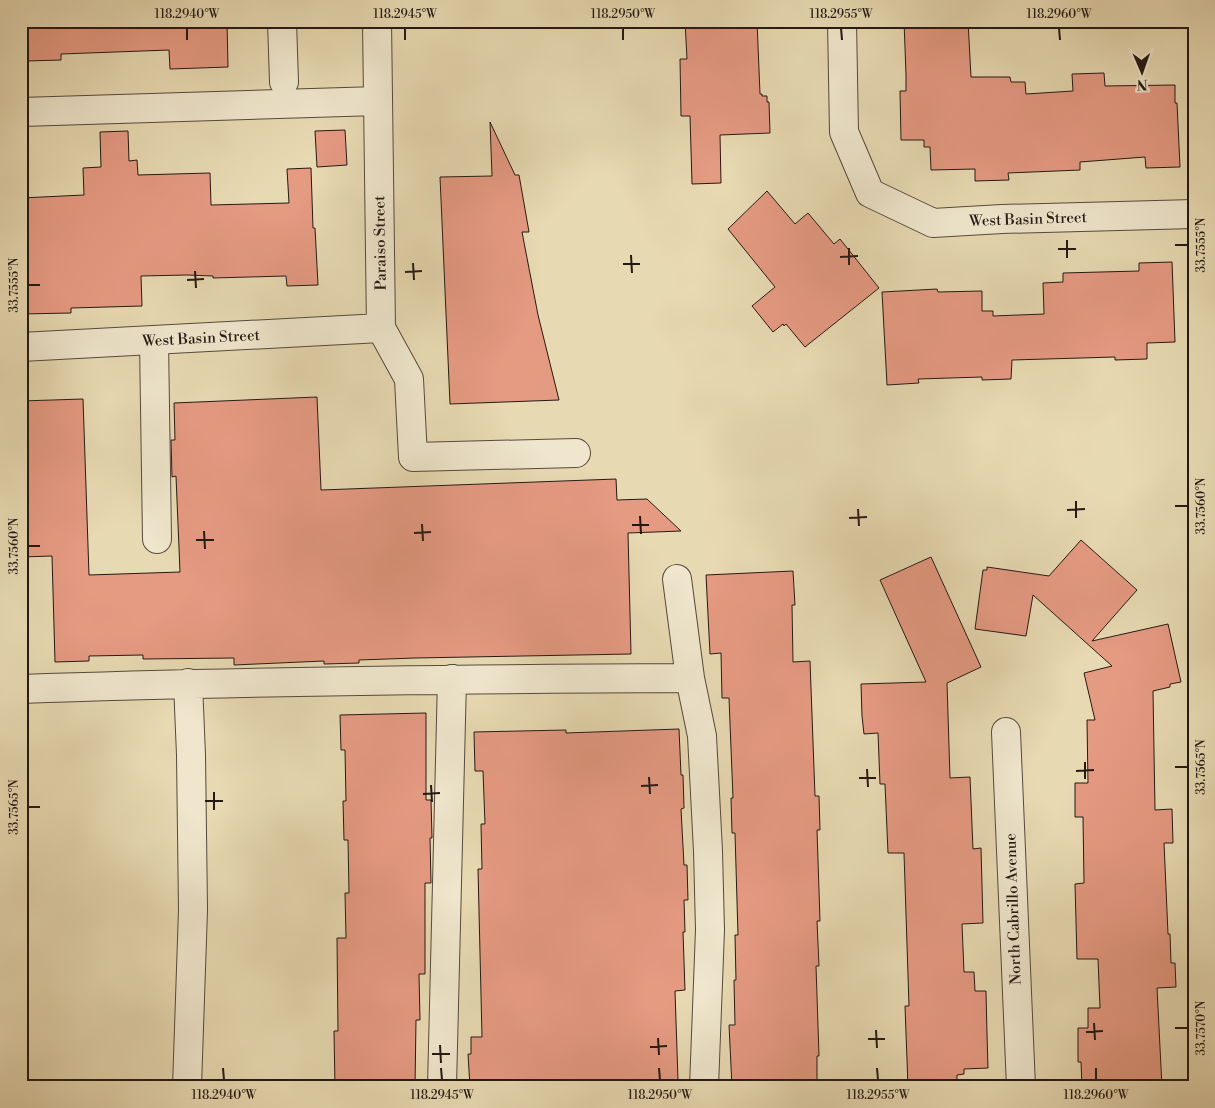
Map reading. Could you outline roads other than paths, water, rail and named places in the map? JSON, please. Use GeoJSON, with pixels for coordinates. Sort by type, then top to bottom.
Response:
{"type":"FeatureCollection","features":[{"type":"Feature","properties":{"kind":"street"},"geometry":{"type":"LineString","coordinates":[[282,21],[284,82]]}},
{"type":"Feature","properties":{"kind":"street","name":"Paraiso Street"},"geometry":{"type":"LineString","coordinates":[[377,21],[381,328],[408,380],[413,457],[576,453]]}},
{"type":"Feature","properties":{"kind":"street","name":"West Basin Street"},"geometry":{"type":"LineString","coordinates":[[842,21],[844,132],[870,193],[933,223],[1002,219],[1194,214]]}},
{"type":"Feature","properties":{"kind":"street"},"geometry":{"type":"LineString","coordinates":[[21,112],[378,101]]}},
{"type":"Feature","properties":{"kind":"street","name":"West Basin Street"},"geometry":{"type":"LineString","coordinates":[[21,347],[381,328]]}},
{"type":"Feature","properties":{"kind":"street"},"geometry":{"type":"LineString","coordinates":[[154,341],[157,539]]}},
{"type":"Feature","properties":{"kind":"street"},"geometry":{"type":"LineString","coordinates":[[677,580],[690,678],[702,736],[710,930],[704,1087]]}},
{"type":"Feature","properties":{"kind":"street"},"geometry":{"type":"LineString","coordinates":[[21,689],[188,683],[690,678]]}},
{"type":"Feature","properties":{"kind":"street"},"geometry":{"type":"LineString","coordinates":[[442,1087],[452,679]]}},
{"type":"Feature","properties":{"kind":"street"},"geometry":{"type":"LineString","coordinates":[[187,1087],[193,910],[188,683]]}},
{"type":"Feature","properties":{"kind":"street","name":"North Cabrillo Avenue"},"geometry":{"type":"LineString","coordinates":[[1006,732],[1021,1087]]}}]}
